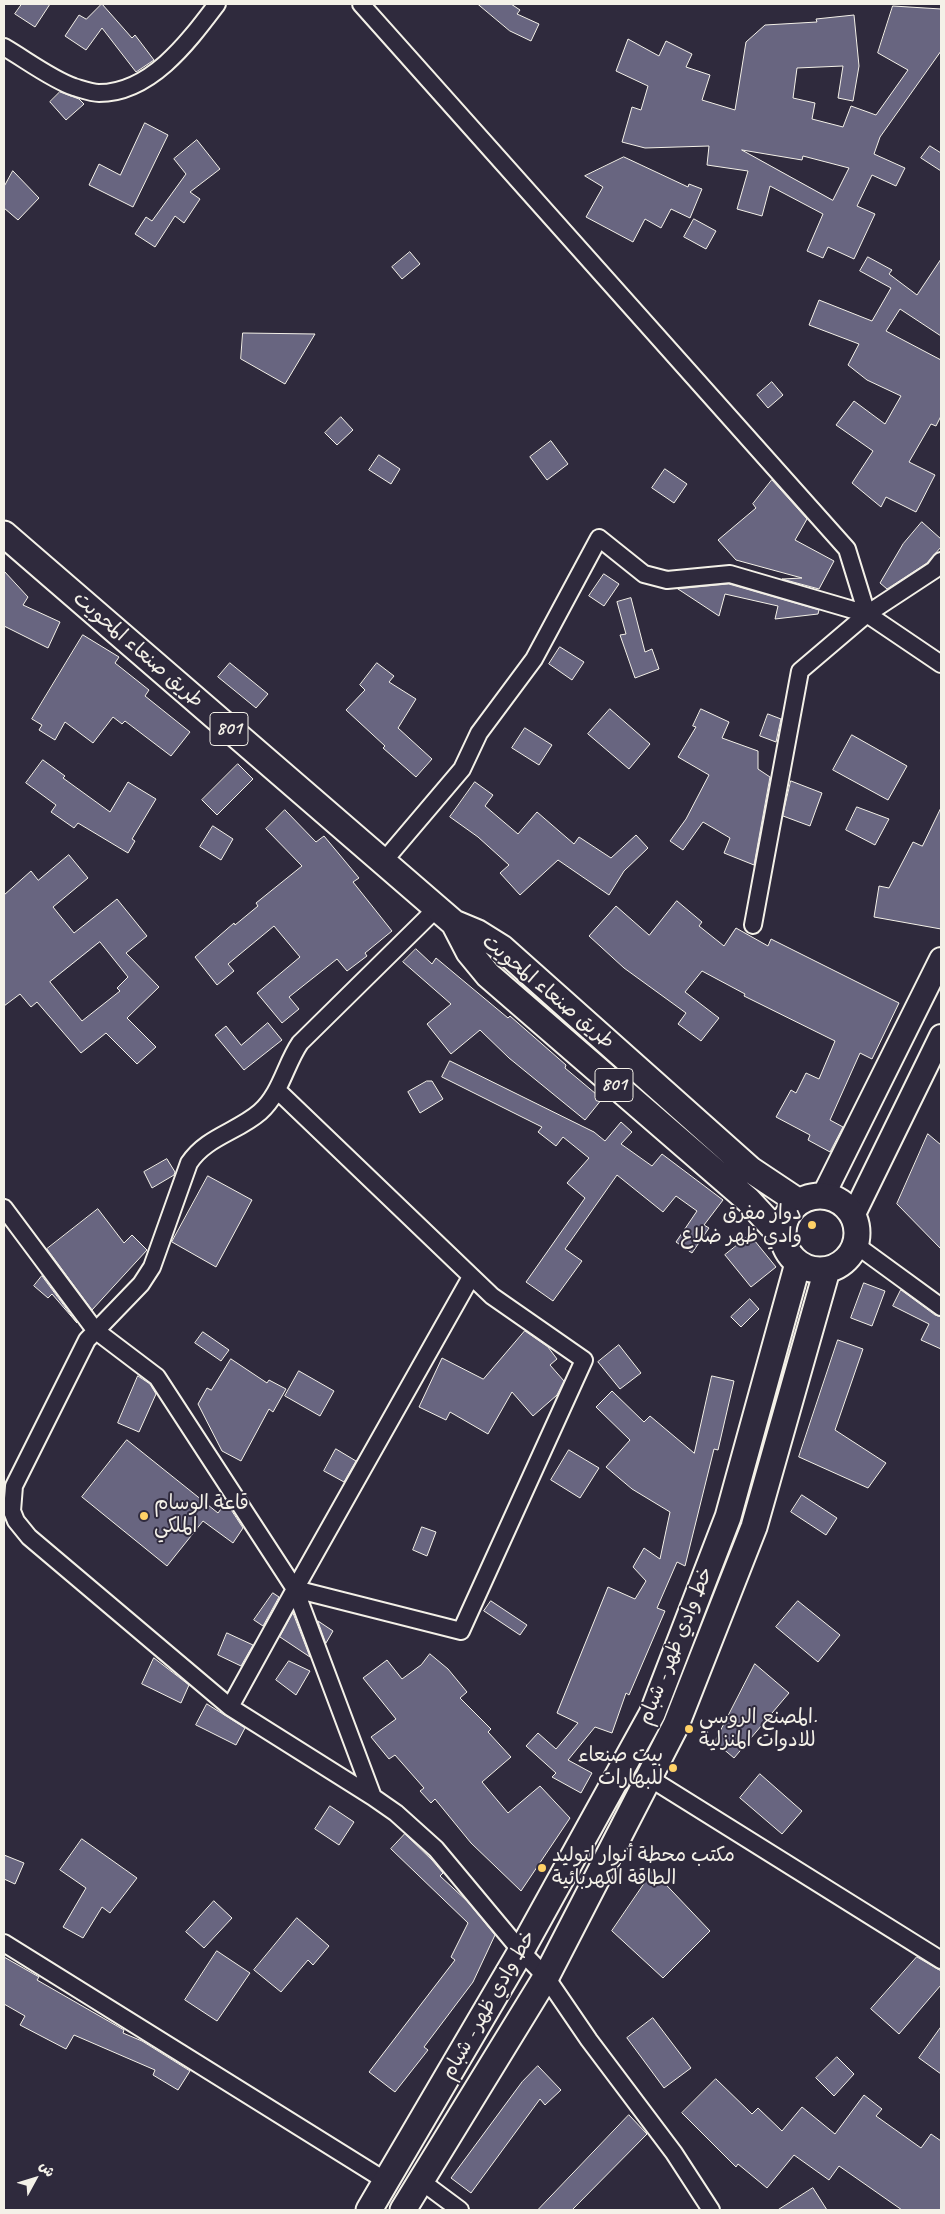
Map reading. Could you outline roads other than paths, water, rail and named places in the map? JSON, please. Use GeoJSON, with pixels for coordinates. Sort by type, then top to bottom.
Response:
{"type":"FeatureCollection","features":[{"type":"Feature","properties":{"kind":"main road","name":"طريق صنعاء المحويت"},"geometry":{"type":"LineString","coordinates":[[4,534],[446,916],[502,948],[751,1170],[811,1199]]}},
{"type":"Feature","properties":{"kind":"main road","name":"طريق صنعاء المحويت"},"geometry":{"type":"LineString","coordinates":[[446,916],[469,952],[488,975],[748,1200],[783,1238]]}},
{"type":"Feature","properties":{"kind":"main road"},"geometry":{"type":"LineString","coordinates":[[811,1199],[835,1199],[846,1206],[853,1216],[858,1230],[856,1245],[850,1256],[840,1265],[827,1270],[812,1270],[798,1263],[788,1252],[783,1238],[784,1224],[790,1210],[811,1199]]}},
{"type":"Feature","properties":{"kind":"main road","name":"خط وادي ظهر - شبام"},"geometry":{"type":"LineString","coordinates":[[369,2210],[522,1951],[652,1714],[728,1517],[798,1263]]}},
{"type":"Feature","properties":{"kind":"main road","name":"خط وادي ظهر - شبام"},"geometry":{"type":"LineString","coordinates":[[403,2210],[546,1977],[676,1725],[754,1527],[827,1270]]}},
{"type":"Feature","properties":{"kind":"street"},"geometry":{"type":"LineString","coordinates":[[4,47],[72,86],[99,93],[107,92],[131,87],[156,72],[192,38],[217,4]]}},
{"type":"Feature","properties":{"kind":"street"},"geometry":{"type":"LineString","coordinates":[[361,4],[847,549],[867,614]]}},
{"type":"Feature","properties":{"kind":"street"},"geometry":{"type":"LineString","coordinates":[[383,862],[462,769],[479,733],[534,659],[599,538],[644,574],[667,580],[730,574],[867,614],[941,664]]}},
{"type":"Feature","properties":{"kind":"street"},"geometry":{"type":"LineString","coordinates":[[754,924],[800,671],[867,614],[934,570],[941,562]]}},
{"type":"Feature","properties":{"kind":"street"},"geometry":{"type":"LineString","coordinates":[[446,916],[300,1043],[290,1060],[277,1090],[261,1111],[250,1120],[207,1143],[194,1155],[189,1163],[156,1257],[147,1276],[95,1330],[81,1352],[17,1478],[12,1494],[12,1511],[18,1525],[29,1537],[230,1707],[373,1797],[396,1813],[436,1849],[546,1977],[674,2153],[711,2210]]}},
{"type":"Feature","properties":{"kind":"street"},"geometry":{"type":"LineString","coordinates":[[811,1199],[941,959]]}},
{"type":"Feature","properties":{"kind":"street"},"geometry":{"type":"LineString","coordinates":[[853,1216],[941,1036]]}},
{"type":"Feature","properties":{"kind":"street"},"geometry":{"type":"LineString","coordinates":[[277,1090],[492,1296],[584,1360],[461,1631],[295,1589]]}},
{"type":"Feature","properties":{"kind":"street"},"geometry":{"type":"LineString","coordinates":[[4,1208],[95,1330],[157,1377],[295,1589],[373,1797]]}},
{"type":"Feature","properties":{"kind":"street"},"geometry":{"type":"LineString","coordinates":[[856,1245],[941,1307]]}},
{"type":"Feature","properties":{"kind":"street"},"geometry":{"type":"LineString","coordinates":[[230,1707],[471,1276]]}},
{"type":"Feature","properties":{"kind":"street"},"geometry":{"type":"LineString","coordinates":[[648,1777],[941,1960]]}},
{"type":"Feature","properties":{"kind":"street"},"geometry":{"type":"LineString","coordinates":[[4,1943],[386,2181]]}},
{"type":"Feature","properties":{"kind":"street"},"geometry":{"type":"LineString","coordinates":[[421,2181],[460,2210]]}},
{"type":"Feature","properties":{"kind":"place","name":"دوار مفرق وادي ظهر ضلاع"},"geometry":{"type":"Point","coordinates":[812,1225]}},
{"type":"Feature","properties":{"kind":"place","name":"قاعة الوسام الملكي"},"geometry":{"type":"Point","coordinates":[144,1516]}},
{"type":"Feature","properties":{"kind":"place","name":"المصنع الروسي. للادوات المنزلية"},"geometry":{"type":"Point","coordinates":[689,1729]}},
{"type":"Feature","properties":{"kind":"place","name":"بيت صنعاء للبهارات"},"geometry":{"type":"Point","coordinates":[673,1768]}},
{"type":"Feature","properties":{"kind":"place","name":"مكتب محطة أنوار لتوليد الطاقة الكهربائية"},"geometry":{"type":"Point","coordinates":[542,1868]}}]}
